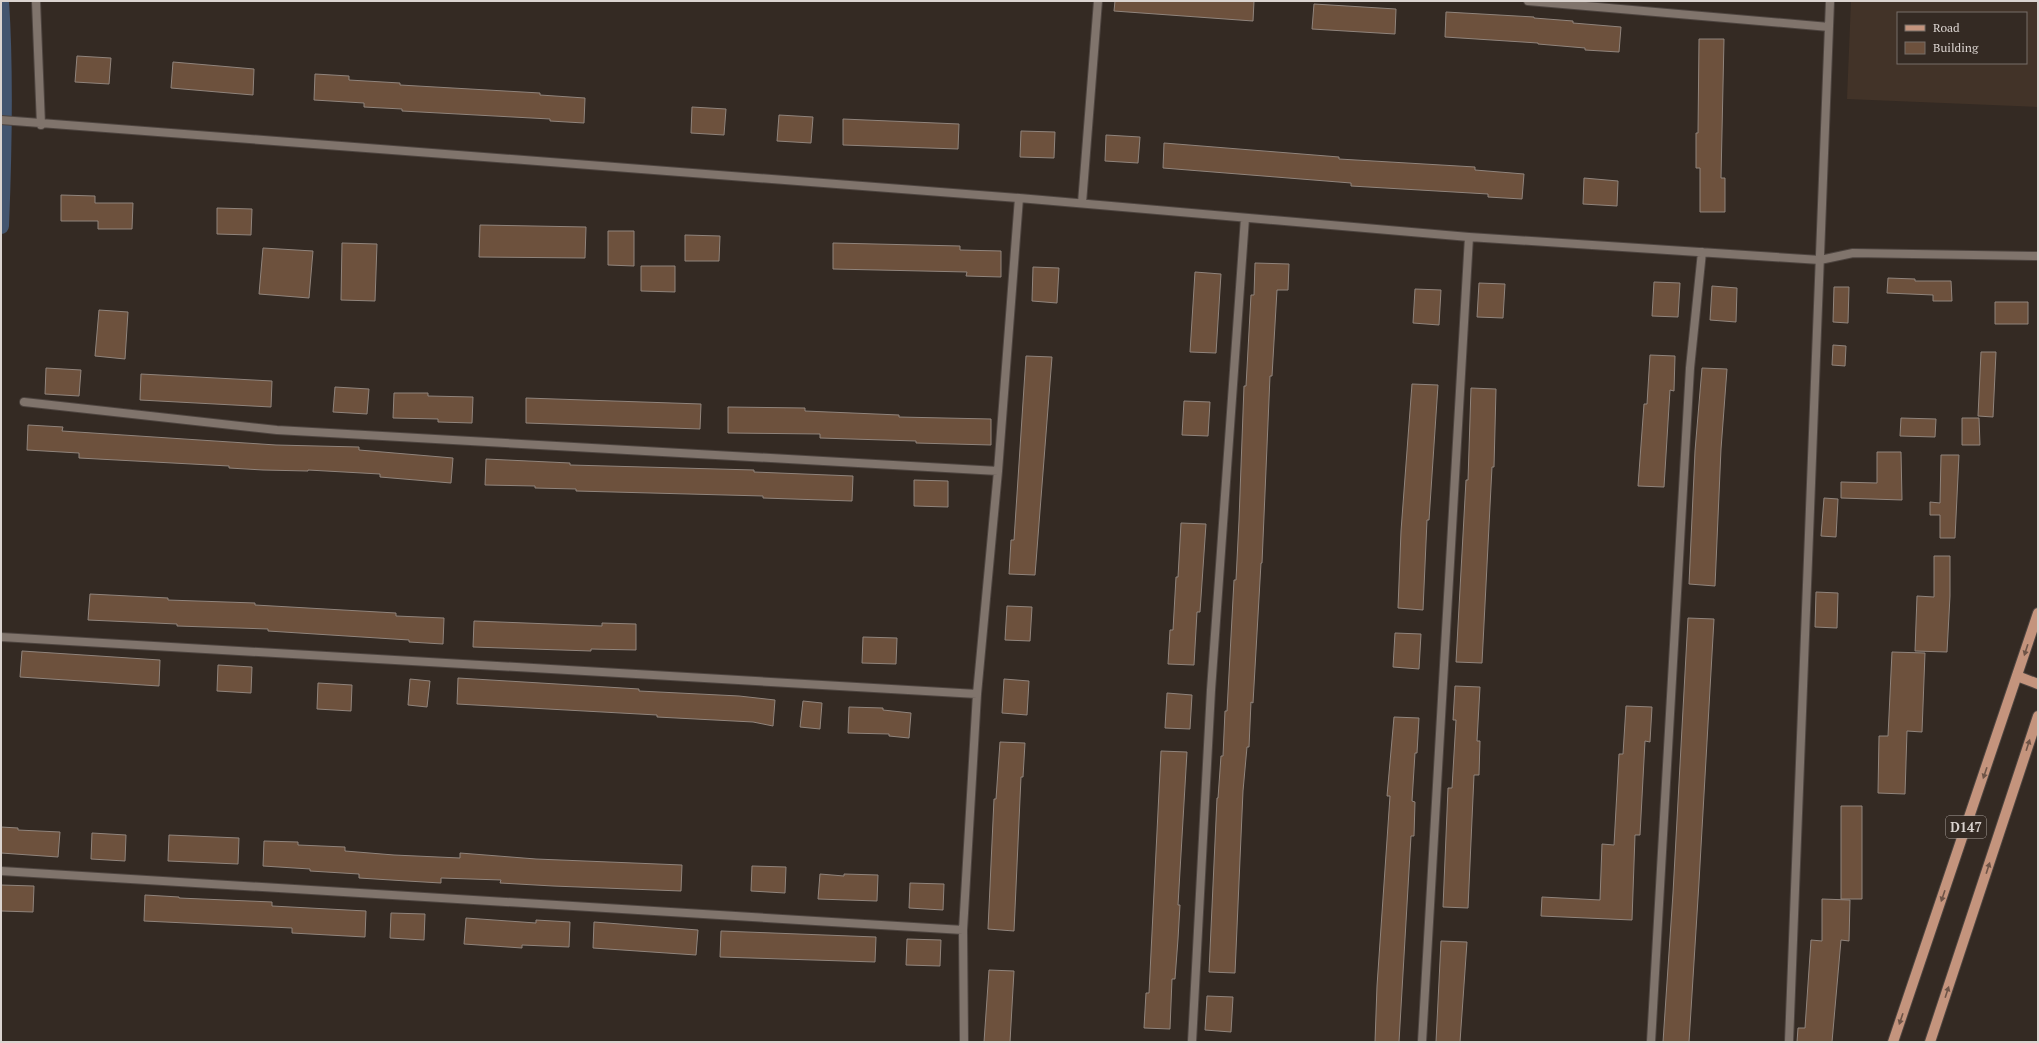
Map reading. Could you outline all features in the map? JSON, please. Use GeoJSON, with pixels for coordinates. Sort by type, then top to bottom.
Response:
{"type":"FeatureCollection","features":[{"type":"Feature","properties":{"kind":"main road","name":"D147"},"geometry":{"type":"LineString","coordinates":[[1893,1042],[2038,612]]}},
{"type":"Feature","properties":{"kind":"main road"},"geometry":{"type":"LineString","coordinates":[[2017,676],[2038,684]]}},
{"type":"Feature","properties":{"kind":"main road","name":"D147"},"geometry":{"type":"LineString","coordinates":[[1930,1042],[2038,716]]}},
{"type":"Feature","properties":{"kind":"street"},"geometry":{"type":"LineString","coordinates":[[36,1],[41,125]]}},
{"type":"Feature","properties":{"kind":"street"},"geometry":{"type":"LineString","coordinates":[[1082,203],[1098,1]]}},
{"type":"Feature","properties":{"kind":"street"},"geometry":{"type":"LineString","coordinates":[[1528,1],[1829,27]]}},
{"type":"Feature","properties":{"kind":"street"},"geometry":{"type":"LineString","coordinates":[[1789,1042],[1830,1]]}},
{"type":"Feature","properties":{"kind":"street"},"geometry":{"type":"LineString","coordinates":[[1,120],[41,125],[1082,203],[1469,237],[1820,260],[1853,253],[2038,256]]}},
{"type":"Feature","properties":{"kind":"street"},"geometry":{"type":"LineString","coordinates":[[964,1042],[963,930],[977,694],[998,471],[1019,198]]}},
{"type":"Feature","properties":{"kind":"street"},"geometry":{"type":"LineString","coordinates":[[1192,1042],[1211,690],[1245,218]]}},
{"type":"Feature","properties":{"kind":"street"},"geometry":{"type":"LineString","coordinates":[[1422,1042],[1469,237]]}},
{"type":"Feature","properties":{"kind":"street"},"geometry":{"type":"LineString","coordinates":[[1651,1042],[1690,368],[1702,252]]}},
{"type":"Feature","properties":{"kind":"street"},"geometry":{"type":"LineString","coordinates":[[24,402],[277,430],[998,471]]}},
{"type":"Feature","properties":{"kind":"street"},"geometry":{"type":"LineString","coordinates":[[1,638],[977,694]]}},
{"type":"Feature","properties":{"kind":"street"},"geometry":{"type":"LineString","coordinates":[[1,871],[963,930]]}},
{"type":"Feature","properties":{"kind":"shaded area"},"geometry":{"type":"Polygon","coordinates":[[[1851,1],[2038,1],[2038,107],[1847,99],[1851,1]]]}},
{"type":"Feature","properties":{"kind":"building"},"geometry":{"type":"Polygon","coordinates":[[[1115,1],[1254,1],[1253,21],[1114,11],[1115,1]]]}},
{"type":"Feature","properties":{"kind":"building"},"geometry":{"type":"Polygon","coordinates":[[[1314,4],[1396,9],[1395,34],[1312,29],[1314,4]]]}},
{"type":"Feature","properties":{"kind":"building"},"geometry":{"type":"Polygon","coordinates":[[[1446,12],[1534,17],[1573,21],[1573,23],[1621,27],[1619,52],[1585,50],[1585,48],[1538,43],[1445,37],[1446,12]]]}},
{"type":"Feature","properties":{"kind":"building"},"geometry":{"type":"Polygon","coordinates":[[[1699,39],[1724,39],[1721,178],[1725,178],[1725,212],[1700,212],[1700,168],[1696,168],[1699,39]]]}},
{"type":"Feature","properties":{"kind":"building"},"geometry":{"type":"Polygon","coordinates":[[[77,56],[111,58],[109,84],[75,82],[77,56]]]}},
{"type":"Feature","properties":{"kind":"building"},"geometry":{"type":"Polygon","coordinates":[[[173,62],[254,69],[253,95],[171,88],[173,62]]]}},
{"type":"Feature","properties":{"kind":"building"},"geometry":{"type":"Polygon","coordinates":[[[315,74],[349,76],[349,80],[400,83],[400,85],[540,93],[540,95],[585,98],[584,123],[550,121],[550,119],[402,111],[402,109],[364,107],[364,103],[314,100],[315,74]]]}},
{"type":"Feature","properties":{"kind":"building"},"geometry":{"type":"Polygon","coordinates":[[[692,107],[726,109],[724,135],[691,133],[692,107]]]}},
{"type":"Feature","properties":{"kind":"building"},"geometry":{"type":"Polygon","coordinates":[[[779,115],[813,117],[811,143],[777,141],[779,115]]]}},
{"type":"Feature","properties":{"kind":"building"},"geometry":{"type":"Polygon","coordinates":[[[843,119],[959,124],[958,149],[843,145],[843,119]]]}},
{"type":"Feature","properties":{"kind":"building"},"geometry":{"type":"Polygon","coordinates":[[[1021,131],[1055,132],[1054,158],[1020,157],[1021,131]]]}},
{"type":"Feature","properties":{"kind":"building"},"geometry":{"type":"Polygon","coordinates":[[[1106,135],[1140,137],[1138,163],[1105,161],[1106,135]]]}},
{"type":"Feature","properties":{"kind":"building"},"geometry":{"type":"Polygon","coordinates":[[[1164,143],[1339,157],[1339,159],[1475,167],[1475,170],[1524,174],[1522,199],[1488,197],[1488,194],[1351,186],[1351,183],[1163,168],[1164,143]]]}},
{"type":"Feature","properties":{"kind":"building"},"geometry":{"type":"Polygon","coordinates":[[[1584,178],[1618,181],[1617,206],[1583,204],[1584,178]]]}},
{"type":"Feature","properties":{"kind":"building"},"geometry":{"type":"Polygon","coordinates":[[[61,195],[95,196],[95,203],[133,203],[132,229],[98,229],[98,221],[61,221],[61,195]]]}},
{"type":"Feature","properties":{"kind":"building"},"geometry":{"type":"Polygon","coordinates":[[[217,208],[252,209],[251,235],[217,234],[217,208]]]}},
{"type":"Feature","properties":{"kind":"building"},"geometry":{"type":"Polygon","coordinates":[[[480,225],[586,227],[585,258],[479,257],[480,225]]]}},
{"type":"Feature","properties":{"kind":"building"},"geometry":{"type":"Polygon","coordinates":[[[608,231],[634,231],[634,266],[608,265],[608,231]]]}},
{"type":"Feature","properties":{"kind":"building"},"geometry":{"type":"Polygon","coordinates":[[[685,235],[720,236],[719,261],[685,261],[685,235]]]}},
{"type":"Feature","properties":{"kind":"building"},"geometry":{"type":"Polygon","coordinates":[[[342,243],[377,244],[375,301],[341,300],[342,243]]]}},
{"type":"Feature","properties":{"kind":"building"},"geometry":{"type":"Polygon","coordinates":[[[833,243],[960,246],[960,250],[1001,251],[1001,277],[966,276],[967,272],[833,269],[833,243]]]}},
{"type":"Feature","properties":{"kind":"building"},"geometry":{"type":"Polygon","coordinates":[[[263,248],[313,251],[309,298],[259,294],[263,248]]]}},
{"type":"Feature","properties":{"kind":"building"},"geometry":{"type":"Polygon","coordinates":[[[1255,263],[1289,264],[1288,290],[1277,290],[1272,376],[1270,376],[1262,563],[1253,703],[1251,702],[1249,747],[1247,747],[1243,791],[1235,973],[1209,972],[1217,798],[1221,756],[1223,756],[1225,711],[1227,711],[1234,580],[1236,580],[1244,386],[1246,386],[1251,295],[1254,295],[1255,263]]]}},
{"type":"Feature","properties":{"kind":"building"},"geometry":{"type":"Polygon","coordinates":[[[641,266],[675,266],[675,292],[641,291],[641,266]]]}},
{"type":"Feature","properties":{"kind":"building"},"geometry":{"type":"Polygon","coordinates":[[[1033,267],[1059,268],[1057,303],[1032,301],[1033,267]]]}},
{"type":"Feature","properties":{"kind":"building"},"geometry":{"type":"Polygon","coordinates":[[[1195,272],[1221,274],[1216,353],[1190,352],[1195,272]]]}},
{"type":"Feature","properties":{"kind":"building"},"geometry":{"type":"Polygon","coordinates":[[[1888,278],[1915,279],[1915,281],[1951,281],[1952,301],[1933,301],[1933,295],[1887,293],[1888,278]]]}},
{"type":"Feature","properties":{"kind":"building"},"geometry":{"type":"Polygon","coordinates":[[[1654,282],[1680,283],[1678,317],[1652,316],[1654,282]]]}},
{"type":"Feature","properties":{"kind":"building"},"geometry":{"type":"Polygon","coordinates":[[[1479,283],[1505,284],[1503,318],[1477,317],[1479,283]]]}},
{"type":"Feature","properties":{"kind":"building"},"geometry":{"type":"Polygon","coordinates":[[[1712,286],[1737,288],[1736,322],[1710,320],[1712,286]]]}},
{"type":"Feature","properties":{"kind":"building"},"geometry":{"type":"Polygon","coordinates":[[[1834,287],[1849,287],[1848,323],[1833,322],[1834,287]]]}},
{"type":"Feature","properties":{"kind":"building"},"geometry":{"type":"Polygon","coordinates":[[[1415,289],[1441,290],[1439,325],[1413,323],[1415,289]]]}},
{"type":"Feature","properties":{"kind":"building"},"geometry":{"type":"Polygon","coordinates":[[[1995,302],[2028,302],[2028,324],[1995,324],[1995,302]]]}},
{"type":"Feature","properties":{"kind":"building"},"geometry":{"type":"Polygon","coordinates":[[[99,310],[128,312],[125,359],[95,356],[99,310]]]}},
{"type":"Feature","properties":{"kind":"building"},"geometry":{"type":"Polygon","coordinates":[[[1833,345],[1846,346],[1845,366],[1832,365],[1833,345]]]}},
{"type":"Feature","properties":{"kind":"building"},"geometry":{"type":"Polygon","coordinates":[[[1981,352],[1996,352],[1993,417],[1978,416],[1981,352]]]}},
{"type":"Feature","properties":{"kind":"building"},"geometry":{"type":"Polygon","coordinates":[[[1650,355],[1675,356],[1674,391],[1670,390],[1664,487],[1638,486],[1644,404],[1647,404],[1650,355]]]}},
{"type":"Feature","properties":{"kind":"building"},"geometry":{"type":"Polygon","coordinates":[[[1026,356],[1052,357],[1035,575],[1009,574],[1011,540],[1014,540],[1026,356]]]}},
{"type":"Feature","properties":{"kind":"building"},"geometry":{"type":"Polygon","coordinates":[[[46,368],[81,370],[79,396],[45,394],[46,368]]]}},
{"type":"Feature","properties":{"kind":"building"},"geometry":{"type":"Polygon","coordinates":[[[1702,368],[1727,369],[1721,449],[1715,586],[1689,584],[1695,451],[1702,368]]]}},
{"type":"Feature","properties":{"kind":"building"},"geometry":{"type":"Polygon","coordinates":[[[141,374],[272,381],[271,407],[140,400],[141,374]]]}},
{"type":"Feature","properties":{"kind":"building"},"geometry":{"type":"Polygon","coordinates":[[[1412,384],[1438,385],[1429,520],[1427,520],[1423,610],[1398,608],[1401,531],[1412,384]]]}},
{"type":"Feature","properties":{"kind":"building"},"geometry":{"type":"Polygon","coordinates":[[[335,387],[369,389],[367,414],[333,412],[335,387]]]}},
{"type":"Feature","properties":{"kind":"building"},"geometry":{"type":"Polygon","coordinates":[[[1471,388],[1496,389],[1494,467],[1492,467],[1482,663],[1456,662],[1466,480],[1468,480],[1471,388]]]}},
{"type":"Feature","properties":{"kind":"building"},"geometry":{"type":"Polygon","coordinates":[[[394,393],[428,393],[428,396],[473,397],[472,423],[438,422],[438,419],[393,418],[394,393]]]}},
{"type":"Feature","properties":{"kind":"building"},"geometry":{"type":"Polygon","coordinates":[[[526,398],[701,404],[700,429],[526,423],[526,398]]]}},
{"type":"Feature","properties":{"kind":"building"},"geometry":{"type":"Polygon","coordinates":[[[1184,401],[1210,402],[1208,436],[1182,435],[1184,401]]]}},
{"type":"Feature","properties":{"kind":"building"},"geometry":{"type":"Polygon","coordinates":[[[728,407],[805,408],[805,411],[899,415],[899,417],[991,419],[991,445],[820,438],[820,434],[728,433],[728,407]]]}},
{"type":"Feature","properties":{"kind":"building"},"geometry":{"type":"Polygon","coordinates":[[[1901,418],[1936,419],[1935,437],[1900,436],[1901,418]]]}},
{"type":"Feature","properties":{"kind":"building"},"geometry":{"type":"Polygon","coordinates":[[[1962,418],[1979,418],[1980,445],[1962,445],[1962,418]]]}},
{"type":"Feature","properties":{"kind":"building"},"geometry":{"type":"Polygon","coordinates":[[[28,425],[63,427],[62,431],[276,445],[359,447],[359,450],[453,458],[451,483],[380,477],[380,474],[308,470],[263,470],[229,468],[229,466],[79,458],[79,453],[27,450],[28,425]]]}},
{"type":"Feature","properties":{"kind":"building"},"geometry":{"type":"Polygon","coordinates":[[[1877,452],[1901,452],[1902,500],[1841,498],[1841,482],[1877,483],[1877,452]]]}},
{"type":"Feature","properties":{"kind":"building"},"geometry":{"type":"Polygon","coordinates":[[[1941,455],[1959,455],[1955,538],[1940,538],[1940,515],[1930,515],[1930,502],[1940,503],[1941,455]]]}},
{"type":"Feature","properties":{"kind":"building"},"geometry":{"type":"Polygon","coordinates":[[[486,459],[570,463],[570,465],[754,470],[754,472],[853,476],[852,501],[763,498],[763,496],[576,491],[576,489],[535,488],[535,486],[485,485],[486,459]]]}},
{"type":"Feature","properties":{"kind":"building"},"geometry":{"type":"Polygon","coordinates":[[[914,480],[948,481],[948,507],[914,506],[914,480]]]}},
{"type":"Feature","properties":{"kind":"building"},"geometry":{"type":"Polygon","coordinates":[[[1824,498],[1838,499],[1836,537],[1821,536],[1824,498]]]}},
{"type":"Feature","properties":{"kind":"building"},"geometry":{"type":"Polygon","coordinates":[[[1181,523],[1206,524],[1200,612],[1197,612],[1194,665],[1168,664],[1170,630],[1173,630],[1176,577],[1178,577],[1181,523]]]}},
{"type":"Feature","properties":{"kind":"building"},"geometry":{"type":"Polygon","coordinates":[[[1934,556],[1950,556],[1950,596],[1947,652],[1915,651],[1917,596],[1934,597],[1934,556]]]}},
{"type":"Feature","properties":{"kind":"building"},"geometry":{"type":"Polygon","coordinates":[[[1816,592],[1838,593],[1837,628],[1815,627],[1816,592]]]}},
{"type":"Feature","properties":{"kind":"building"},"geometry":{"type":"Polygon","coordinates":[[[90,594],[168,598],[168,600],[255,603],[255,605],[396,613],[396,616],[444,618],[443,644],[409,642],[409,640],[268,631],[268,629],[177,626],[177,624],[88,620],[90,594]]]}},
{"type":"Feature","properties":{"kind":"building"},"geometry":{"type":"Polygon","coordinates":[[[1007,606],[1032,607],[1030,641],[1005,640],[1007,606]]]}},
{"type":"Feature","properties":{"kind":"building"},"geometry":{"type":"Polygon","coordinates":[[[1688,618],[1714,619],[1699,882],[1689,1042],[1663,1042],[1673,893],[1688,618]]]}},
{"type":"Feature","properties":{"kind":"building"},"geometry":{"type":"Polygon","coordinates":[[[474,621],[602,626],[602,623],[636,624],[636,650],[591,649],[591,651],[473,647],[474,621]]]}},
{"type":"Feature","properties":{"kind":"building"},"geometry":{"type":"Polygon","coordinates":[[[1395,633],[1421,634],[1419,669],[1393,667],[1395,633]]]}},
{"type":"Feature","properties":{"kind":"building"},"geometry":{"type":"Polygon","coordinates":[[[863,637],[897,638],[896,664],[862,663],[863,637]]]}},
{"type":"Feature","properties":{"kind":"building"},"geometry":{"type":"Polygon","coordinates":[[[22,651],[160,660],[159,686],[20,677],[22,651]]]}},
{"type":"Feature","properties":{"kind":"building"},"geometry":{"type":"Polygon","coordinates":[[[1892,652],[1925,653],[1922,732],[1907,731],[1905,794],[1878,793],[1879,736],[1888,736],[1892,652]]]}},
{"type":"Feature","properties":{"kind":"building"},"geometry":{"type":"Polygon","coordinates":[[[218,665],[252,667],[251,693],[217,691],[218,665]]]}},
{"type":"Feature","properties":{"kind":"building"},"geometry":{"type":"Polygon","coordinates":[[[458,678],[639,689],[639,691],[739,696],[775,700],[773,726],[753,722],[657,717],[657,715],[457,704],[458,678]]]}},
{"type":"Feature","properties":{"kind":"building"},"geometry":{"type":"Polygon","coordinates":[[[410,679],[430,681],[427,707],[408,705],[410,679]]]}},
{"type":"Feature","properties":{"kind":"building"},"geometry":{"type":"Polygon","coordinates":[[[1004,679],[1029,681],[1027,715],[1002,713],[1004,679]]]}},
{"type":"Feature","properties":{"kind":"building"},"geometry":{"type":"Polygon","coordinates":[[[318,683],[352,685],[351,711],[317,709],[318,683]]]}},
{"type":"Feature","properties":{"kind":"building"},"geometry":{"type":"Polygon","coordinates":[[[1455,686],[1480,687],[1477,741],[1480,741],[1479,775],[1474,775],[1468,908],[1443,907],[1448,788],[1452,788],[1456,720],[1453,720],[1455,686]]]}},
{"type":"Feature","properties":{"kind":"building"},"geometry":{"type":"Polygon","coordinates":[[[1167,693],[1192,695],[1190,729],[1165,728],[1167,693]]]}},
{"type":"Feature","properties":{"kind":"building"},"geometry":{"type":"Polygon","coordinates":[[[803,701],[822,703],[820,729],[800,727],[803,701]]]}},
{"type":"Feature","properties":{"kind":"building"},"geometry":{"type":"Polygon","coordinates":[[[1626,706],[1652,707],[1650,742],[1645,741],[1640,835],[1635,835],[1632,920],[1541,916],[1542,897],[1600,900],[1602,844],[1614,845],[1619,754],[1623,754],[1626,706]]]}},
{"type":"Feature","properties":{"kind":"building"},"geometry":{"type":"Polygon","coordinates":[[[849,707],[883,708],[883,710],[911,713],[909,738],[889,736],[889,734],[848,733],[849,707]]]}},
{"type":"Feature","properties":{"kind":"building"},"geometry":{"type":"Polygon","coordinates":[[[1394,717],[1419,718],[1412,801],[1415,802],[1414,836],[1411,836],[1399,1042],[1375,1042],[1377,986],[1390,796],[1387,796],[1394,717]]]}},
{"type":"Feature","properties":{"kind":"building"},"geometry":{"type":"Polygon","coordinates":[[[1000,742],[1025,743],[1023,777],[1021,777],[1014,931],[988,929],[994,799],[996,799],[1000,742]]]}},
{"type":"Feature","properties":{"kind":"building"},"geometry":{"type":"Polygon","coordinates":[[[1161,751],[1187,752],[1178,905],[1180,905],[1178,939],[1175,979],[1172,979],[1170,1029],[1144,1028],[1146,993],[1149,993],[1161,751]]]}},
{"type":"Feature","properties":{"kind":"building"},"geometry":{"type":"Polygon","coordinates":[[[1841,806],[1862,806],[1862,899],[1841,899],[1841,806]]]}},
{"type":"Feature","properties":{"kind":"building"},"geometry":{"type":"Polygon","coordinates":[[[1,827],[18,828],[18,830],[60,832],[58,857],[1,853],[1,827]]]}},
{"type":"Feature","properties":{"kind":"building"},"geometry":{"type":"Polygon","coordinates":[[[92,833],[126,835],[125,861],[91,859],[92,833]]]}},
{"type":"Feature","properties":{"kind":"building"},"geometry":{"type":"Polygon","coordinates":[[[169,835],[239,838],[238,864],[168,861],[169,835]]]}},
{"type":"Feature","properties":{"kind":"building"},"geometry":{"type":"Polygon","coordinates":[[[264,841],[298,842],[298,845],[345,847],[345,851],[394,855],[460,858],[460,853],[536,859],[682,865],[681,891],[500,883],[501,880],[441,878],[441,883],[359,878],[359,874],[263,866],[264,841]]]}},
{"type":"Feature","properties":{"kind":"building"},"geometry":{"type":"Polygon","coordinates":[[[752,866],[786,867],[785,893],[751,891],[752,866]]]}},
{"type":"Feature","properties":{"kind":"building"},"geometry":{"type":"Polygon","coordinates":[[[820,874],[844,876],[844,874],[878,875],[877,901],[818,899],[820,874]]]}},
{"type":"Feature","properties":{"kind":"building"},"geometry":{"type":"Polygon","coordinates":[[[910,883],[944,884],[943,910],[909,908],[910,883]]]}},
{"type":"Feature","properties":{"kind":"building"},"geometry":{"type":"Polygon","coordinates":[[[1,885],[34,886],[33,912],[1,911],[1,885]]]}},
{"type":"Feature","properties":{"kind":"building"},"geometry":{"type":"Polygon","coordinates":[[[145,895],[272,902],[272,906],[366,911],[365,937],[292,933],[292,928],[144,921],[145,895]]]}},
{"type":"Feature","properties":{"kind":"building"},"geometry":{"type":"Polygon","coordinates":[[[1822,899],[1850,900],[1849,941],[1841,940],[1832,1042],[1797,1042],[1798,1028],[1805,1028],[1811,940],[1822,941],[1822,899]]]}},
{"type":"Feature","properties":{"kind":"building"},"geometry":{"type":"Polygon","coordinates":[[[391,913],[425,914],[424,940],[390,938],[391,913]]]}},
{"type":"Feature","properties":{"kind":"building"},"geometry":{"type":"Polygon","coordinates":[[[466,918],[536,923],[536,920],[570,922],[569,947],[522,945],[522,948],[464,944],[466,918]]]}},
{"type":"Feature","properties":{"kind":"building"},"geometry":{"type":"Polygon","coordinates":[[[594,922],[698,930],[696,955],[593,948],[594,922]]]}},
{"type":"Feature","properties":{"kind":"building"},"geometry":{"type":"Polygon","coordinates":[[[721,931],[876,937],[875,962],[720,957],[721,931]]]}},
{"type":"Feature","properties":{"kind":"building"},"geometry":{"type":"Polygon","coordinates":[[[907,939],[941,940],[940,966],[906,965],[907,939]]]}},
{"type":"Feature","properties":{"kind":"building"},"geometry":{"type":"Polygon","coordinates":[[[1441,941],[1467,942],[1460,1042],[1436,1042],[1441,941]]]}},
{"type":"Feature","properties":{"kind":"building"},"geometry":{"type":"Polygon","coordinates":[[[989,970],[1014,971],[1010,1042],[984,1042],[989,970]]]}},
{"type":"Feature","properties":{"kind":"building"},"geometry":{"type":"Polygon","coordinates":[[[1207,996],[1233,997],[1231,1032],[1205,1030],[1207,996]]]}},
{"type":"Feature","properties":{"kind":"waterway"},"geometry":{"type":"LineString","coordinates":[[1,1],[4,57],[4,114],[1,226]]}}]}
